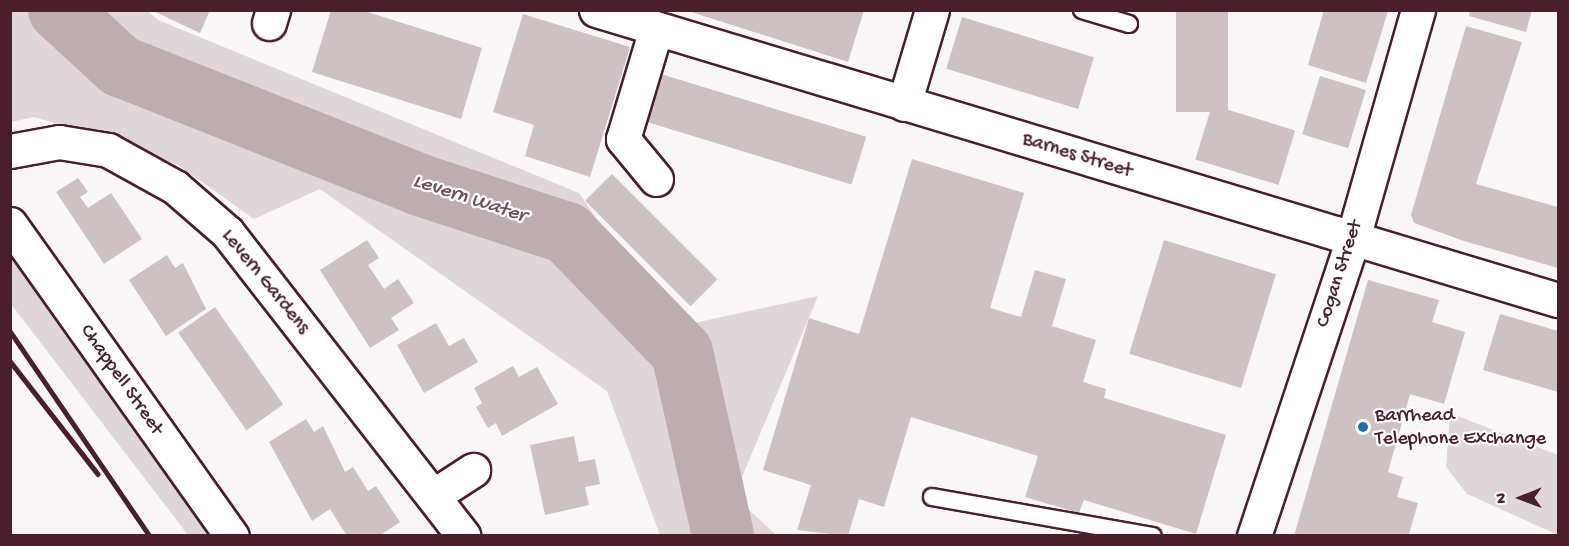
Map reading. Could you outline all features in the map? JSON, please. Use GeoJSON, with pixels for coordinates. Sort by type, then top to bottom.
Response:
{"type":"FeatureCollection","features":[{"type":"Feature","properties":{"kind":"street","name":"Barnes Street"},"geometry":{"type":"LineString","coordinates":[[596,10],[1558,300]]}},
{"type":"Feature","properties":{"kind":"street"},"geometry":{"type":"LineString","coordinates":[[904,104],[932,10]]}},
{"type":"Feature","properties":{"kind":"street","name":"Cogan Street"},"geometry":{"type":"LineString","coordinates":[[1254,536],[1353,238],[1418,10]]}},
{"type":"Feature","properties":{"kind":"street"},"geometry":{"type":"LineString","coordinates":[[656,28],[623,139],[656,179]]}},
{"type":"Feature","properties":{"kind":"street","name":"Levern Gardens"},"geometry":{"type":"LineString","coordinates":[[10,151],[59,142],[108,150],[175,187],[227,232],[464,536]]}},
{"type":"Feature","properties":{"kind":"street","name":"Chappell Street"},"geometry":{"type":"LineString","coordinates":[[10,224],[232,536]]}},
{"type":"Feature","properties":{"kind":"street"},"geometry":{"type":"LineString","coordinates":[[433,496],[473,470]]}},
{"type":"Feature","properties":{"kind":"lane"},"geometry":{"type":"LineString","coordinates":[[1082,10],[1129,24]]}},
{"type":"Feature","properties":{"kind":"lane"},"geometry":{"type":"LineString","coordinates":[[932,497],[1153,536]]}},
{"type":"Feature","properties":{"kind":"shaded area"},"geometry":{"type":"Polygon","coordinates":[[[11,11],[148,11],[158,20],[579,193],[671,328],[818,296],[734,496],[776,535],[660,535],[607,391],[320,189],[254,219],[178,165],[126,144],[34,117],[11,122],[11,11]]]}},
{"type":"Feature","properties":{"kind":"shaded area"},"geometry":{"type":"Polygon","coordinates":[[[10,247],[217,535],[188,535],[11,304],[10,247]]]}},
{"type":"Feature","properties":{"kind":"shaded area"},"geometry":{"type":"Polygon","coordinates":[[[1450,413],[1558,455],[1558,535],[1467,494],[1446,467],[1450,413]]]}},
{"type":"Feature","properties":{"kind":"building"},"geometry":{"type":"Polygon","coordinates":[[[151,10],[210,10],[200,33],[151,10]]]}},
{"type":"Feature","properties":{"kind":"building"},"geometry":{"type":"Polygon","coordinates":[[[331,10],[361,10],[482,48],[461,119],[312,72],[331,10]]]}},
{"type":"Feature","properties":{"kind":"building"},"geometry":{"type":"Polygon","coordinates":[[[685,10],[864,10],[848,62],[685,10]]]}},
{"type":"Feature","properties":{"kind":"building"},"geometry":{"type":"Polygon","coordinates":[[[1176,10],[1228,10],[1228,112],[1176,112],[1176,10]]]}},
{"type":"Feature","properties":{"kind":"building"},"geometry":{"type":"Polygon","coordinates":[[[1324,10],[1388,11],[1366,83],[1308,65],[1324,10]]]}},
{"type":"Feature","properties":{"kind":"building"},"geometry":{"type":"Polygon","coordinates":[[[1470,10],[1532,10],[1526,32],[1469,16],[1470,10]]]}},
{"type":"Feature","properties":{"kind":"building"},"geometry":{"type":"Polygon","coordinates":[[[523,14],[630,47],[590,177],[525,156],[534,125],[493,112],[523,14]]]}},
{"type":"Feature","properties":{"kind":"building"},"geometry":{"type":"Polygon","coordinates":[[[962,17],[1094,57],[1078,109],[946,69],[962,17]]]}},
{"type":"Feature","properties":{"kind":"building"},"geometry":{"type":"Polygon","coordinates":[[[1466,26],[1522,42],[1476,184],[1558,207],[1558,268],[1464,241],[1414,223],[1411,215],[1466,26]]]}},
{"type":"Feature","properties":{"kind":"building"},"geometry":{"type":"Polygon","coordinates":[[[651,71],[866,137],[852,185],[636,119],[651,71]]]}},
{"type":"Feature","properties":{"kind":"building"},"geometry":{"type":"Polygon","coordinates":[[[1320,76],[1366,90],[1348,148],[1302,134],[1320,76]]]}},
{"type":"Feature","properties":{"kind":"building"},"geometry":{"type":"Polygon","coordinates":[[[1212,105],[1295,130],[1279,185],[1195,160],[1212,105]]]}},
{"type":"Feature","properties":{"kind":"building"},"geometry":{"type":"Polygon","coordinates":[[[912,159],[1024,193],[990,308],[1021,317],[1035,270],[1066,279],[1052,326],[1096,340],[1083,382],[1106,389],[1104,398],[1226,435],[1196,534],[1084,500],[1079,513],[1025,497],[1038,456],[911,417],[884,507],[859,499],[848,536],[797,530],[811,485],[763,470],[809,318],[859,334],[912,159]]]}},
{"type":"Feature","properties":{"kind":"building"},"geometry":{"type":"Polygon","coordinates":[[[612,174],[717,279],[690,306],[585,201],[612,174]]]}},
{"type":"Feature","properties":{"kind":"building"},"geometry":{"type":"Polygon","coordinates":[[[78,178],[88,192],[80,197],[88,208],[111,193],[142,239],[104,264],[56,192],[78,178]]]}},
{"type":"Feature","properties":{"kind":"building"},"geometry":{"type":"Polygon","coordinates":[[[367,240],[379,258],[368,265],[384,289],[398,279],[414,303],[391,318],[399,330],[370,348],[320,270],[367,240]]]}},
{"type":"Feature","properties":{"kind":"building"},"geometry":{"type":"Polygon","coordinates":[[[1164,240],[1276,274],[1241,388],[1129,354],[1164,240]]]}},
{"type":"Feature","properties":{"kind":"building"},"geometry":{"type":"Polygon","coordinates":[[[167,255],[175,268],[183,263],[206,309],[166,336],[129,280],[167,255]]]}},
{"type":"Feature","properties":{"kind":"building","name":"Barrhead Telephone Exchange"},"geometry":{"type":"Polygon","coordinates":[[[1368,280],[1439,300],[1432,322],[1465,332],[1444,404],[1410,394],[1388,472],[1403,477],[1397,497],[1418,503],[1409,534],[1413,536],[1294,536],[1368,280]]]}},
{"type":"Feature","properties":{"kind":"building"},"geometry":{"type":"Polygon","coordinates":[[[215,307],[283,404],[246,430],[178,333],[215,307]]]}},
{"type":"Feature","properties":{"kind":"building"},"geometry":{"type":"Polygon","coordinates":[[[1500,314],[1558,331],[1558,392],[1483,370],[1500,314]]]}},
{"type":"Feature","properties":{"kind":"building"},"geometry":{"type":"Polygon","coordinates":[[[436,323],[449,346],[464,338],[478,362],[424,393],[397,345],[436,323]]]}},
{"type":"Feature","properties":{"kind":"building"},"geometry":{"type":"Polygon","coordinates":[[[513,366],[519,377],[537,367],[558,404],[502,436],[496,423],[488,428],[476,407],[482,403],[474,388],[513,366]]]}},
{"type":"Feature","properties":{"kind":"building"},"geometry":{"type":"Polygon","coordinates":[[[306,419],[314,432],[323,426],[345,472],[353,467],[368,491],[376,486],[400,522],[379,536],[347,536],[330,509],[312,521],[269,442],[306,419]]]}},
{"type":"Feature","properties":{"kind":"building"},"geometry":{"type":"Polygon","coordinates":[[[574,436],[579,462],[595,459],[600,484],[585,487],[589,505],[545,515],[530,445],[574,436]]]}},
{"type":"Feature","properties":{"kind":"waterway","name":"Levern Water"},"geometry":{"type":"LineString","coordinates":[[59,10],[120,66],[420,185],[567,233],[682,352],[723,536]]}},
{"type":"Feature","properties":{"kind":"railway"},"geometry":{"type":"LineString","coordinates":[[10,331],[150,536]]}},
{"type":"Feature","properties":{"kind":"railway"},"geometry":{"type":"LineString","coordinates":[[10,361],[98,474]]}},
{"type":"Feature","properties":{"kind":"place","name":"Barrhead Telephone Exchange"},"geometry":{"type":"Point","coordinates":[1363,427]}}]}
